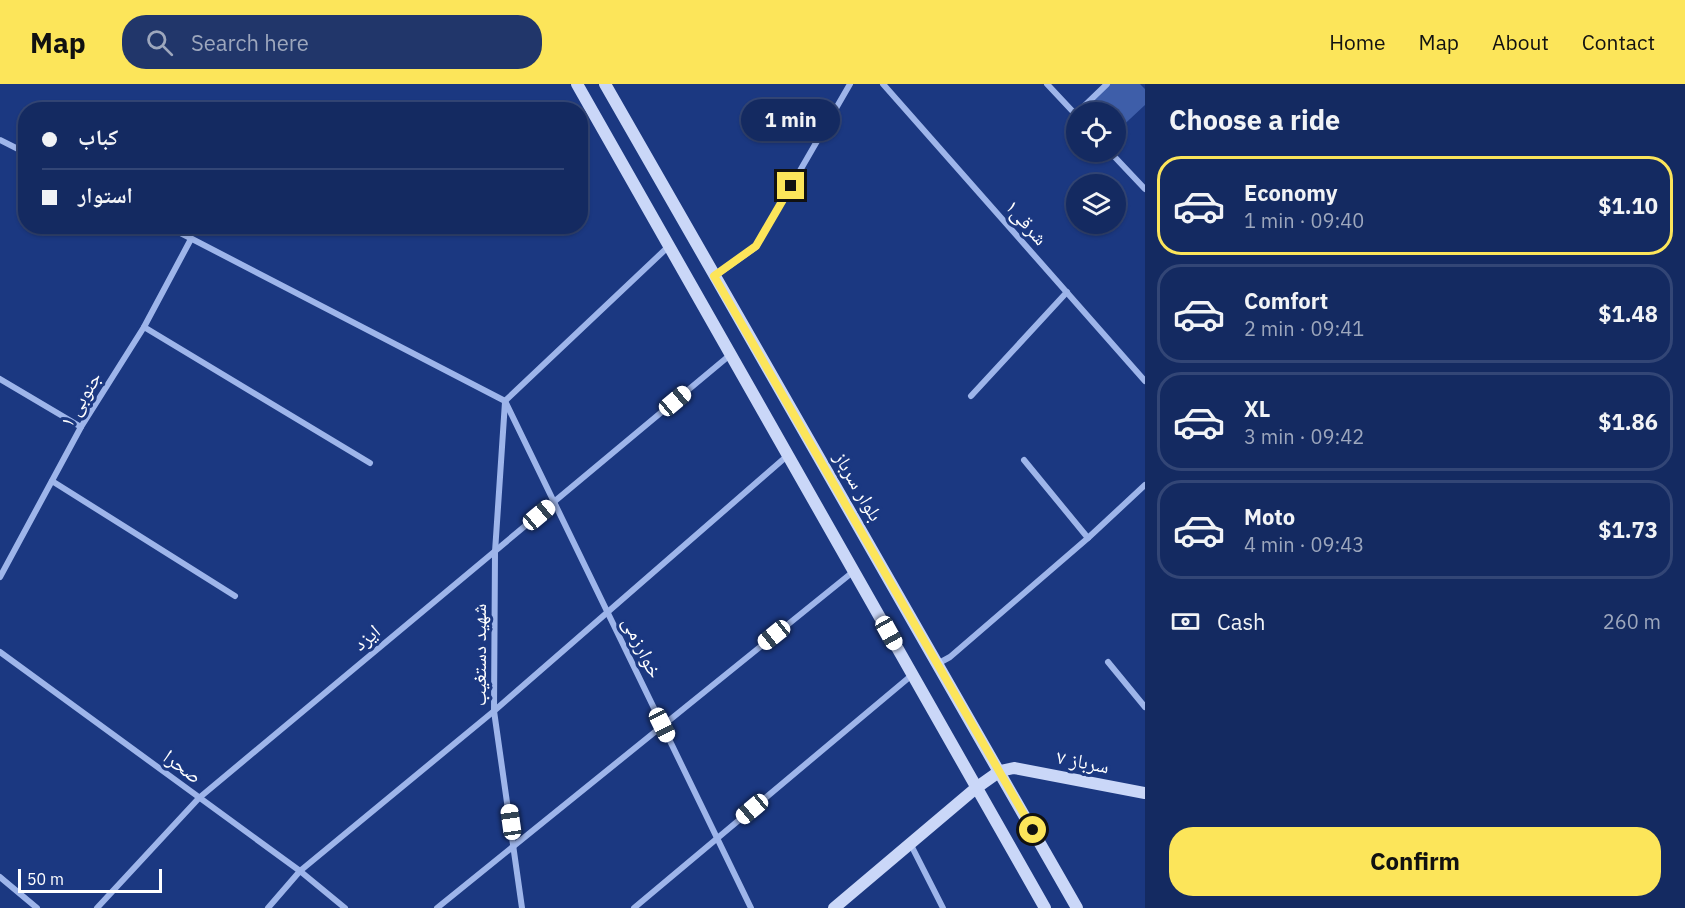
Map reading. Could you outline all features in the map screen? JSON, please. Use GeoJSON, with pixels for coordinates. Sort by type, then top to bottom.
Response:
{"type":"FeatureCollection","features":[{"type":"Feature","properties":{"kind":"main road"},"geometry":{"type":"LineString","coordinates":[[577,84],[587,102]]}},
{"type":"Feature","properties":{"kind":"main road","name":"بلوار سرباز"},"geometry":{"type":"LineString","coordinates":[[605,84],[939,663],[1077,908]]}},
{"type":"Feature","properties":{"kind":"main road"},"geometry":{"type":"LineString","coordinates":[[588,103],[1045,908]]}},
{"type":"Feature","properties":{"kind":"main road","name":"سرباز ۷"},"geometry":{"type":"LineString","coordinates":[[1000,771],[1014,768],[1145,793]]}},
{"type":"Feature","properties":{"kind":"main road"},"geometry":{"type":"LineString","coordinates":[[834,908],[976,788],[1000,771]]}},
{"type":"Feature","properties":{"kind":"street"},"geometry":{"type":"LineString","coordinates":[[714,276],[756,246],[850,84]]}},
{"type":"Feature","properties":{"kind":"street","name":"شرقی۱"},"geometry":{"type":"LineString","coordinates":[[883,84],[1145,381]]}},
{"type":"Feature","properties":{"kind":"street"},"geometry":{"type":"LineString","coordinates":[[1047,84],[1066,103]]}},
{"type":"Feature","properties":{"kind":"street"},"geometry":{"type":"LineString","coordinates":[[1089,102],[1107,84]]}},
{"type":"Feature","properties":{"kind":"street"},"geometry":{"type":"LineString","coordinates":[[0,140],[18,149]]}},
{"type":"Feature","properties":{"kind":"street"},"geometry":{"type":"LineString","coordinates":[[1119,162],[1145,189]]}},
{"type":"Feature","properties":{"kind":"street"},"geometry":{"type":"LineString","coordinates":[[182,234],[505,401],[669,246]]}},
{"type":"Feature","properties":{"kind":"street","name":"جنوبی ۱"},"geometry":{"type":"LineString","coordinates":[[0,577],[81,426],[144,327],[191,239]]}},
{"type":"Feature","properties":{"kind":"street"},"geometry":{"type":"LineString","coordinates":[[971,396],[1067,292]]}},
{"type":"Feature","properties":{"kind":"street"},"geometry":{"type":"LineString","coordinates":[[144,327],[370,463]]}},
{"type":"Feature","properties":{"kind":"street","name":"ایزد"},"geometry":{"type":"LineString","coordinates":[[97,908],[199,798],[730,355]]}},
{"type":"Feature","properties":{"kind":"street"},"geometry":{"type":"LineString","coordinates":[[0,379],[81,426]]}},
{"type":"Feature","properties":{"kind":"street","name":"خوارزمی"},"geometry":{"type":"LineString","coordinates":[[505,401],[751,908]]}},
{"type":"Feature","properties":{"kind":"street","name":"شهید دستغیب"},"geometry":{"type":"LineString","coordinates":[[505,401],[495,552],[494,711],[522,908]]}},
{"type":"Feature","properties":{"kind":"street"},"geometry":{"type":"LineString","coordinates":[[268,908],[300,871],[494,711],[787,456]]}},
{"type":"Feature","properties":{"kind":"street"},"geometry":{"type":"LineString","coordinates":[[1024,460],[1088,538]]}},
{"type":"Feature","properties":{"kind":"street"},"geometry":{"type":"LineString","coordinates":[[52,481],[236,596]]}},
{"type":"Feature","properties":{"kind":"street"},"geometry":{"type":"LineString","coordinates":[[939,663],[950,657],[1088,538],[1145,484]]}},
{"type":"Feature","properties":{"kind":"street"},"geometry":{"type":"LineString","coordinates":[[437,908],[854,571]]}},
{"type":"Feature","properties":{"kind":"street","name":"صحرا"},"geometry":{"type":"LineString","coordinates":[[0,652],[300,871],[345,908]]}},
{"type":"Feature","properties":{"kind":"street"},"geometry":{"type":"LineString","coordinates":[[1108,662],[1145,707]]}},
{"type":"Feature","properties":{"kind":"street"},"geometry":{"type":"LineString","coordinates":[[634,908],[912,675]]}},
{"type":"Feature","properties":{"kind":"street"},"geometry":{"type":"LineString","coordinates":[[910,843],[943,908]]}},
{"type":"Feature","properties":{"kind":"street"},"geometry":{"type":"LineString","coordinates":[[0,877],[37,908]]}},
{"type":"Feature","properties":{"kind":"building"},"geometry":{"type":"Polygon","coordinates":[[[1108,84],[1140,84],[1145,89],[1145,105],[1126,123],[1126,102],[1093,102],[1108,84]]]}},
{"type":"Feature","properties":{"kind":"route"},"geometry":{"type":"LineString","coordinates":[[791,186],[756,246],[714,276],[939,663],[1033,830]]}}]}
